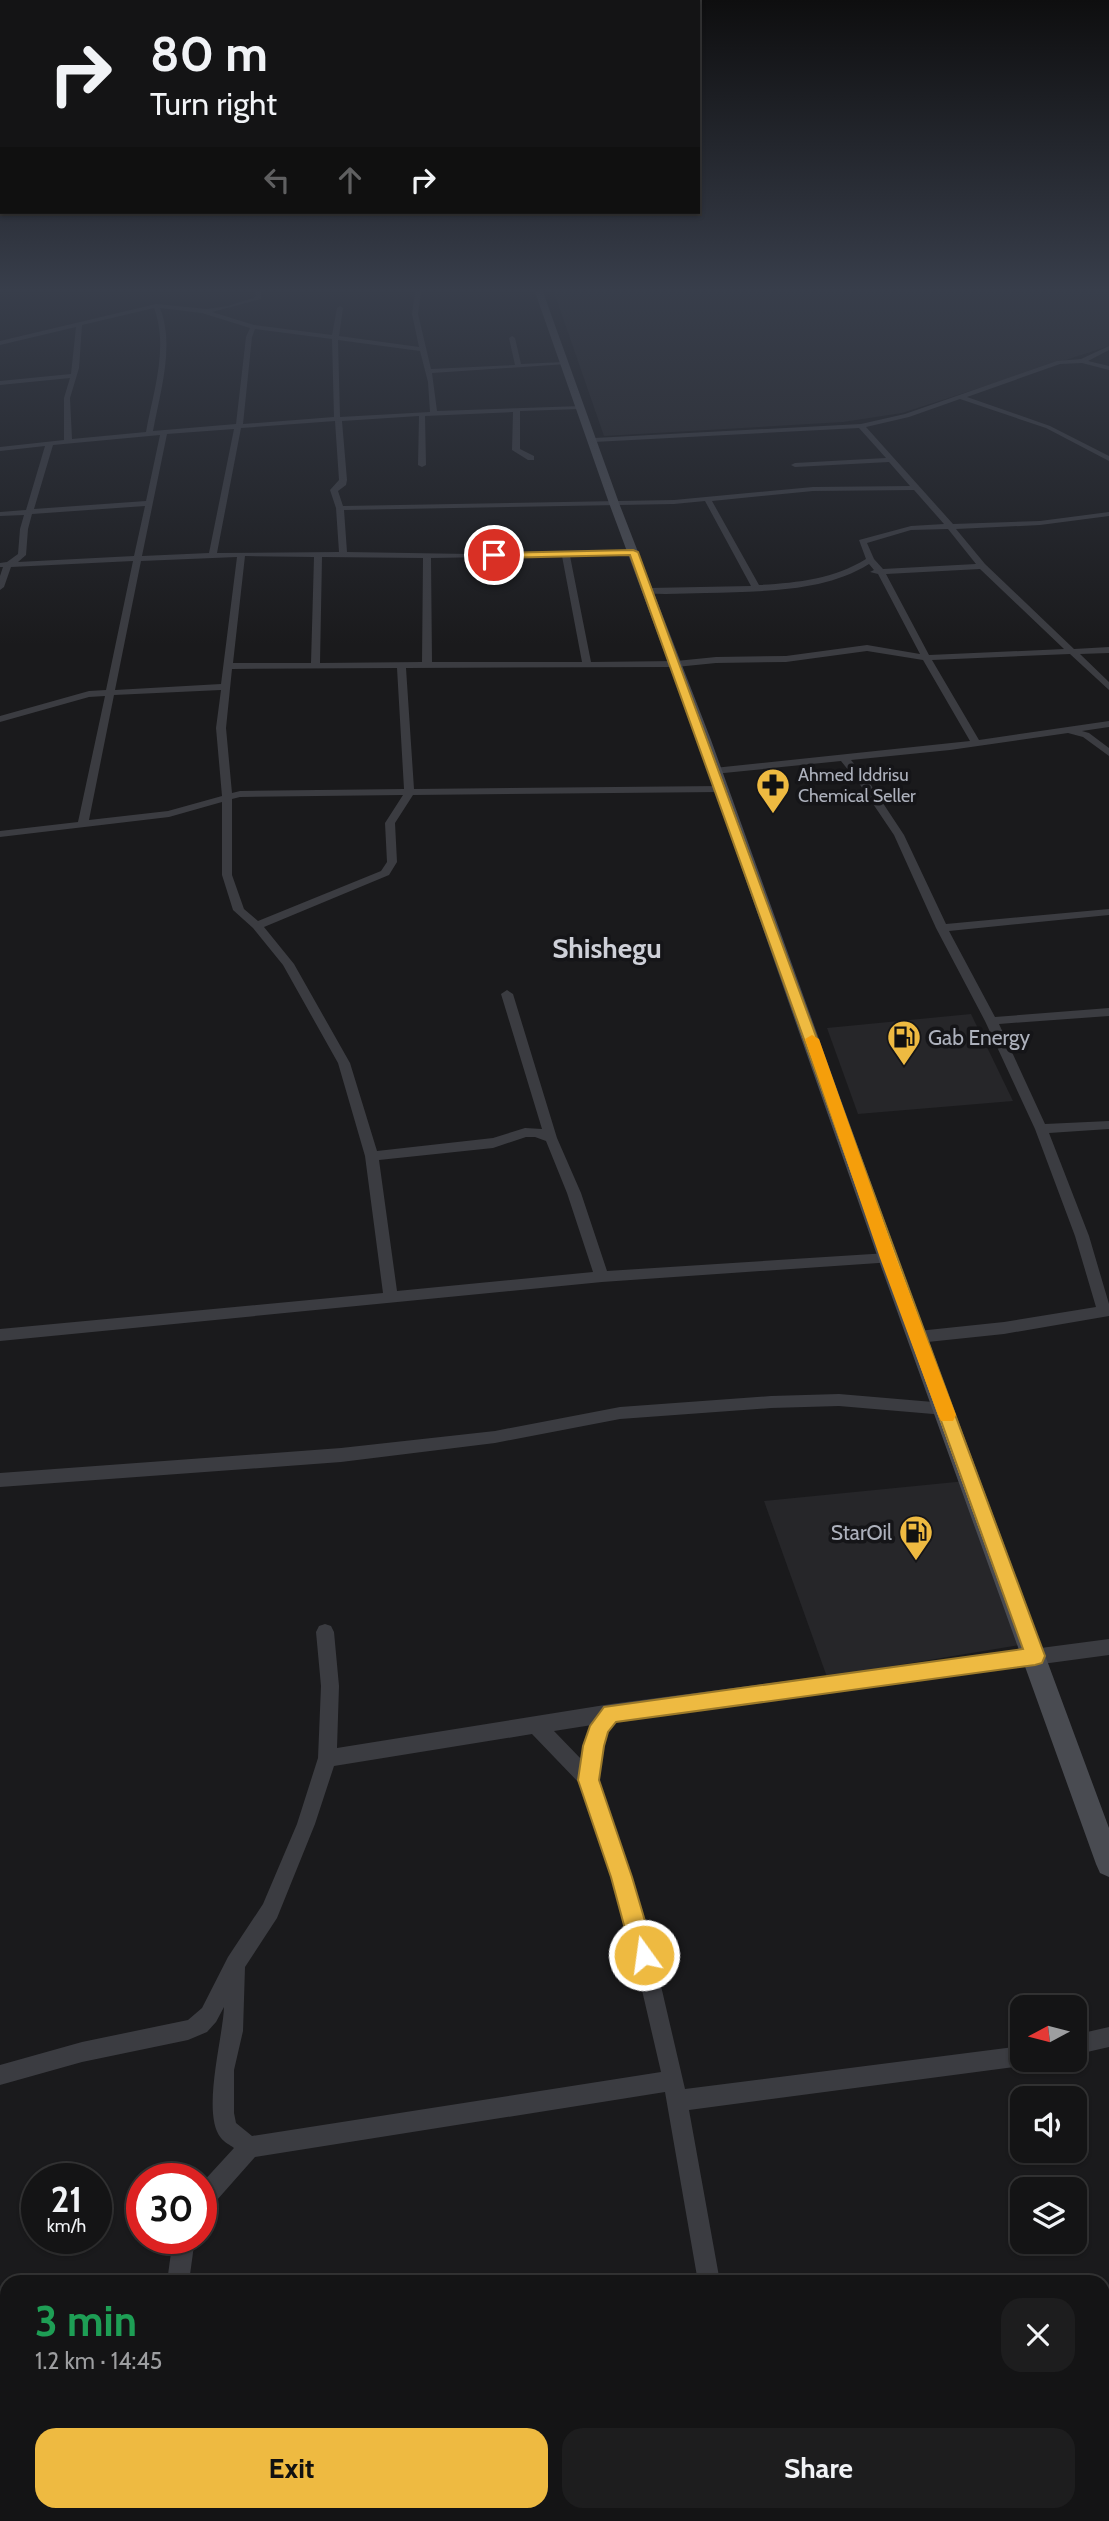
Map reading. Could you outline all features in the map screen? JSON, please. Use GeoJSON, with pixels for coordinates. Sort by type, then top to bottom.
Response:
{"type":"FeatureCollection","features":[{"type":"Feature","properties":{"kind":"main road"},"geometry":{"type":"LineString","coordinates":[[581,410],[715,771],[888,1258],[1109,1864]]}},
{"type":"Feature","properties":{"kind":"street"},"geometry":{"type":"LineString","coordinates":[[67,410],[68,441]]}},
{"type":"Feature","properties":{"kind":"street"},"geometry":{"type":"LineString","coordinates":[[149,433],[152,410]]}},
{"type":"Feature","properties":{"kind":"street"},"geometry":{"type":"LineString","coordinates":[[213,555],[241,410]]}},
{"type":"Feature","properties":{"kind":"street"},"geometry":{"type":"LineString","coordinates":[[338,410],[340,463],[344,473],[343,483],[334,490],[340,508],[343,556]]}},
{"type":"Feature","properties":{"kind":"street"},"geometry":{"type":"LineString","coordinates":[[517,410],[516,450],[531,458]]}},
{"type":"Feature","properties":{"kind":"street"},"geometry":{"type":"LineString","coordinates":[[0,449],[164,431],[422,413],[524,410]]}},
{"type":"Feature","properties":{"kind":"street"},"geometry":{"type":"LineString","coordinates":[[594,440],[861,426],[924,410]]}},
{"type":"Feature","properties":{"kind":"street"},"geometry":{"type":"LineString","coordinates":[[997,410],[1093,446],[1109,459]]}},
{"type":"Feature","properties":{"kind":"street"},"geometry":{"type":"LineString","coordinates":[[422,413],[422,465]]}},
{"type":"Feature","properties":{"kind":"street"},"geometry":{"type":"LineString","coordinates":[[861,426],[982,566],[1109,687]]}},
{"type":"Feature","properties":{"kind":"street"},"geometry":{"type":"LineString","coordinates":[[83,824],[164,431]]}},
{"type":"Feature","properties":{"kind":"street"},"geometry":{"type":"LineString","coordinates":[[4,565],[22,555],[24,529],[50,443]]}},
{"type":"Feature","properties":{"kind":"street"},"geometry":{"type":"LineString","coordinates":[[795,465],[891,460]]}},
{"type":"Feature","properties":{"kind":"street"},"geometry":{"type":"LineString","coordinates":[[340,508],[708,500],[813,489],[914,488]]}},
{"type":"Feature","properties":{"kind":"street"},"geometry":{"type":"LineString","coordinates":[[708,500],[755,586]]}},
{"type":"Feature","properties":{"kind":"street"},"geometry":{"type":"LineString","coordinates":[[0,514],[148,503]]}},
{"type":"Feature","properties":{"kind":"street"},"geometry":{"type":"LineString","coordinates":[[976,743],[862,542],[911,528],[1040,523],[1109,514]]}},
{"type":"Feature","properties":{"kind":"street"},"geometry":{"type":"LineString","coordinates":[[4,565],[241,554],[343,556],[633,552]]}},
{"type":"Feature","properties":{"kind":"street"},"geometry":{"type":"LineString","coordinates":[[565,553],[587,663]]}},
{"type":"Feature","properties":{"kind":"street"},"geometry":{"type":"LineString","coordinates":[[241,554],[221,728],[227,796],[227,875],[239,910],[257,926],[288,964],[344,1063],[372,1156],[390,1295]]}},
{"type":"Feature","properties":{"kind":"street"},"geometry":{"type":"LineString","coordinates":[[426,555],[427,665]]}},
{"type":"Feature","properties":{"kind":"street"},"geometry":{"type":"LineString","coordinates":[[315,666],[318,556]]}},
{"type":"Feature","properties":{"kind":"street"},"geometry":{"type":"LineString","coordinates":[[848,575],[870,560]]}},
{"type":"Feature","properties":{"kind":"street"},"geometry":{"type":"LineString","coordinates":[[0,587],[4,565]]}},
{"type":"Feature","properties":{"kind":"street"},"geometry":{"type":"LineString","coordinates":[[649,591],[727,590],[823,581],[880,571],[982,566]]}},
{"type":"Feature","properties":{"kind":"street"},"geometry":{"type":"LineString","coordinates":[[227,666],[676,664],[716,660],[786,659],[867,648],[926,658],[1109,650]]}},
{"type":"Feature","properties":{"kind":"street"},"geometry":{"type":"LineString","coordinates":[[257,926],[385,873],[392,862],[390,823],[409,793],[401,665]]}},
{"type":"Feature","properties":{"kind":"street"},"geometry":{"type":"LineString","coordinates":[[0,719],[34,712],[71,698],[109,692],[225,687]]}},
{"type":"Feature","properties":{"kind":"street"},"geometry":{"type":"LineString","coordinates":[[715,771],[976,743],[1109,724]]}},
{"type":"Feature","properties":{"kind":"street"},"geometry":{"type":"LineString","coordinates":[[1066,729],[1086,735],[1109,753]]}},
{"type":"Feature","properties":{"kind":"street"},"geometry":{"type":"LineString","coordinates":[[844,758],[899,835],[942,928],[991,1021],[1041,1129],[1082,1236],[1106,1311],[1004,1328],[918,1337]]}},
{"type":"Feature","properties":{"kind":"street"},"geometry":{"type":"LineString","coordinates":[[0,834],[169,814],[194,809],[227,796],[721,789]]}},
{"type":"Feature","properties":{"kind":"street"},"geometry":{"type":"LineString","coordinates":[[942,928],[1109,912]]}},
{"type":"Feature","properties":{"kind":"street"},"geometry":{"type":"LineString","coordinates":[[508,994],[551,1138],[574,1193],[602,1277]]}},
{"type":"Feature","properties":{"kind":"street"},"geometry":{"type":"LineString","coordinates":[[991,1021],[1109,1012]]}},
{"type":"Feature","properties":{"kind":"street"},"geometry":{"type":"LineString","coordinates":[[1041,1129],[1109,1125]]}},
{"type":"Feature","properties":{"kind":"street"},"geometry":{"type":"LineString","coordinates":[[372,1156],[493,1143],[525,1132],[536,1132],[551,1138]]}},
{"type":"Feature","properties":{"kind":"street"},"geometry":{"type":"LineString","coordinates":[[0,1335],[390,1295],[602,1277],[888,1258]]}},
{"type":"Feature","properties":{"kind":"street"},"geometry":{"type":"LineString","coordinates":[[0,1480],[341,1455],[495,1437],[620,1413],[839,1400],[945,1409]]}},
{"type":"Feature","properties":{"kind":"street"},"geometry":{"type":"LineString","coordinates":[[0,2075],[82,2052],[200,2025],[209,2015],[235,1964],[270,1911],[306,1824],[327,1758],[330,1686],[325,1632]]}},
{"type":"Feature","properties":{"kind":"street"},"geometry":{"type":"LineString","coordinates":[[327,1758],[611,1713],[1109,1647]]}},
{"type":"Feature","properties":{"kind":"street"},"geometry":{"type":"LineString","coordinates":[[588,1780],[593,1746],[600,1726],[611,1713]]}},
{"type":"Feature","properties":{"kind":"street"},"geometry":{"type":"LineString","coordinates":[[536,1725],[588,1780],[638,1930],[675,2090],[708,2275]]}},
{"type":"Feature","properties":{"kind":"street"},"geometry":{"type":"LineString","coordinates":[[235,1964],[234,2021],[224,2070],[223,2113],[227,2129],[249,2147]]}},
{"type":"Feature","properties":{"kind":"street"},"geometry":{"type":"LineString","coordinates":[[1087,2042],[1109,2037]]}},
{"type":"Feature","properties":{"kind":"street"},"geometry":{"type":"LineString","coordinates":[[217,2183],[249,2147],[675,2090],[1010,2057]]}},
{"type":"Feature","properties":{"kind":"street"},"geometry":{"type":"LineString","coordinates":[[178,2275],[181,2254]]}},
{"type":"Feature","properties":{"kind":"shaded area"},"geometry":{"type":"Polygon","coordinates":[[[595,410],[912,410],[843,422],[604,436],[595,410]]]}},
{"type":"Feature","properties":{"kind":"shaded area"},"geometry":{"type":"Polygon","coordinates":[[[971,1014],[1013,1101],[858,1114],[827,1028],[971,1014]]]}},
{"type":"Feature","properties":{"kind":"shaded area"},"geometry":{"type":"Polygon","coordinates":[[[966,1481],[1025,1644],[827,1677],[764,1501],[966,1481]]]}},
{"type":"Feature","properties":{"kind":"slow traffic"},"geometry":{"type":"LineString","coordinates":[[812,1039],[888,1258],[947,1415]]}},
{"type":"Feature","properties":{"kind":"place","name":"Ahmed Iddrisu Chemical Seller"},"geometry":{"type":"Point","coordinates":[773,815]}},
{"type":"Feature","properties":{"kind":"place","name":"Gab Energy"},"geometry":{"type":"Point","coordinates":[904,1067]}},
{"type":"Feature","properties":{"kind":"place","name":"StarOil"},"geometry":{"type":"Point","coordinates":[916,1562]}},
{"type":"Feature","properties":{"kind":"district","name":"Shishegu"},"geometry":{"type":"Point","coordinates":[607,948]}},
{"type":"Feature","properties":{"kind":"route"},"geometry":{"type":"LineString","coordinates":[[494,555],[633,552],[704,740],[888,1258],[1035,1656],[611,1713],[600,1726],[593,1746],[588,1780],[644,1955]]}}]}
